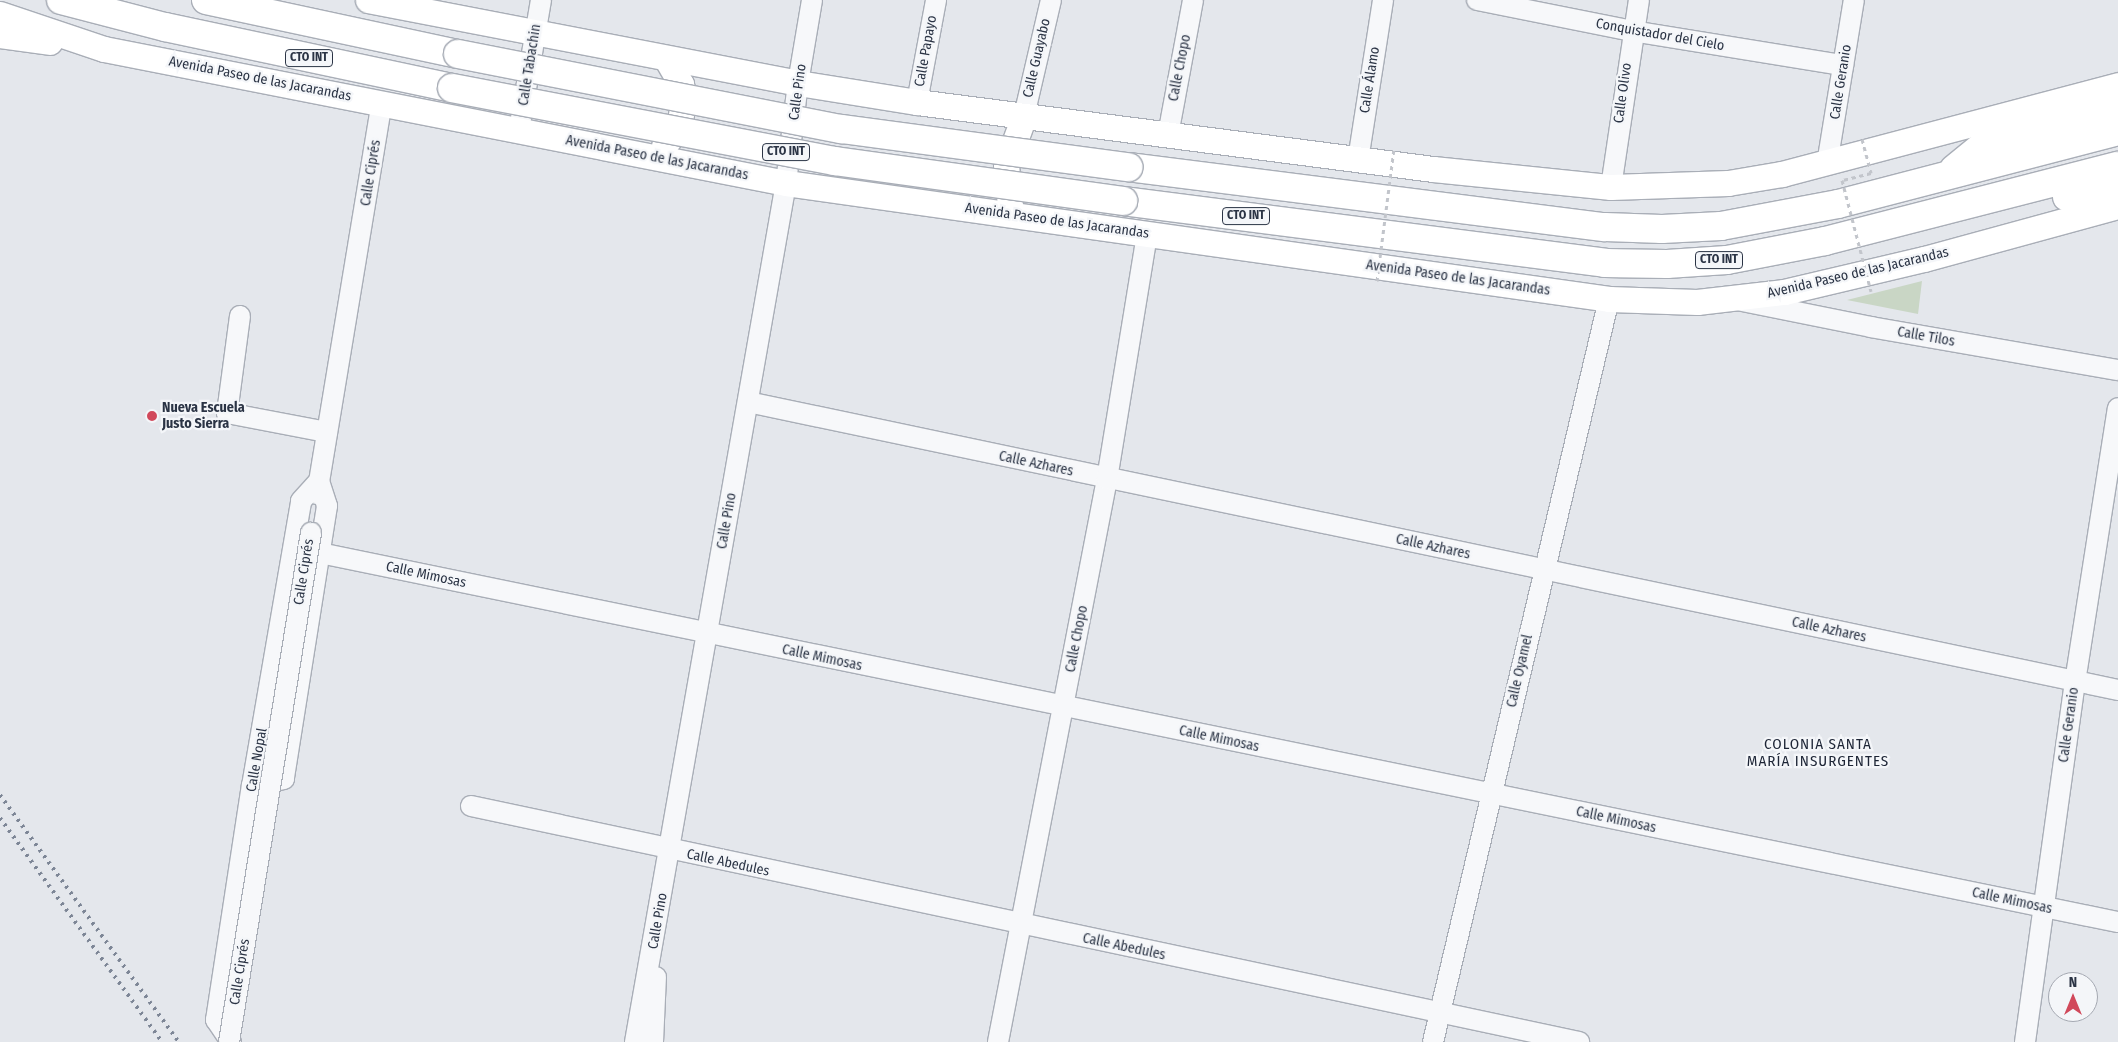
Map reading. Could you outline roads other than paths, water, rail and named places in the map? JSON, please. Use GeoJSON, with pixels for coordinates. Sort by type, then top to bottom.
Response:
{"type":"FeatureCollection","features":[{"type":"Feature","properties":{"kind":"highway","name":"CTO INT"},"geometry":{"type":"LineString","coordinates":[[61,0],[165,27],[452,88],[835,161],[1123,201],[1605,263],[1658,264],[1728,260],[1816,243],[1966,206],[2118,165]]}},
{"type":"Feature","properties":{"kind":"highway","name":"CTO INT"},"geometry":{"type":"LineString","coordinates":[[206,0],[458,54],[842,129],[1605,227],[1662,229],[1721,226],[1781,216],[2115,132]]}},
{"type":"Feature","properties":{"kind":"highway"},"geometry":{"type":"LineString","coordinates":[[1947,175],[1986,143],[2118,106]]}},
{"type":"Feature","properties":{"kind":"highway"},"geometry":{"type":"LineString","coordinates":[[2060,181],[2086,155],[2115,132]]}},
{"type":"Feature","properties":{"kind":"highway"},"geometry":{"type":"LineString","coordinates":[[2052,148],[2086,155],[2118,165]]}},
{"type":"Feature","properties":{"kind":"highway"},"geometry":{"type":"LineString","coordinates":[[1966,206],[2051,200],[2118,187]]}},
{"type":"Feature","properties":{"kind":"main road"},"geometry":{"type":"LineString","coordinates":[[368,0],[401,3],[666,58],[798,83],[917,102],[1358,160],[1610,187],[1728,183],[1827,164],[2118,86]]}},
{"type":"Feature","properties":{"kind":"main road","name":"Avenida Paseo de las Jacarandas"},"geometry":{"type":"LineString","coordinates":[[0,14],[104,48],[786,183],[1609,299],[1649,303],[1735,299],[1784,292],[1924,259],[2118,206]]}},
{"type":"Feature","properties":{"kind":"main road"},"geometry":{"type":"LineString","coordinates":[[0,35],[104,48]]}},
{"type":"Feature","properties":{"kind":"main road"},"geometry":{"type":"LineString","coordinates":[[650,156],[672,138],[683,112],[681,84],[666,58]]}},
{"type":"Feature","properties":{"kind":"main road"},"geometry":{"type":"LineString","coordinates":[[1019,216],[1009,204],[1006,165],[1024,116]]}},
{"type":"Feature","properties":{"kind":"street","name":"Calle Tabachin"},"geometry":{"type":"LineString","coordinates":[[520,130],[541,0]]}},
{"type":"Feature","properties":{"kind":"street","name":"Calle Pino"},"geometry":{"type":"LineString","coordinates":[[635,1042],[786,183],[798,83],[812,0]]}},
{"type":"Feature","properties":{"kind":"street","name":"Calle Papayo"},"geometry":{"type":"LineString","coordinates":[[917,102],[936,0]]}},
{"type":"Feature","properties":{"kind":"street","name":"Calle Guayabo"},"geometry":{"type":"LineString","coordinates":[[1024,116],[1051,0]]}},
{"type":"Feature","properties":{"kind":"street","name":"Calle Chopo"},"geometry":{"type":"LineString","coordinates":[[1168,135],[1193,0]]}},
{"type":"Feature","properties":{"kind":"street","name":"Calle Álamo"},"geometry":{"type":"LineString","coordinates":[[1358,160],[1383,0]]}},
{"type":"Feature","properties":{"kind":"street","name":"Conquistador del Cielo"},"geometry":{"type":"LineString","coordinates":[[1477,0],[1632,31],[1843,65]]}},
{"type":"Feature","properties":{"kind":"street","name":"Calle Olivo"},"geometry":{"type":"LineString","coordinates":[[1610,187],[1632,31],[1639,0]]}},
{"type":"Feature","properties":{"kind":"street","name":"Calle Geranio"},"geometry":{"type":"LineString","coordinates":[[1827,164],[1854,0]]}},
{"type":"Feature","properties":{"kind":"street","name":"Calle Ciprés"},"geometry":{"type":"LineString","coordinates":[[230,1042],[319,481],[382,103]]}},
{"type":"Feature","properties":{"kind":"street","name":"Calle Chopo"},"geometry":{"type":"LineString","coordinates":[[998,1042],[1107,479],[1147,234]]}},
{"type":"Feature","properties":{"kind":"street","name":"Calle Oyamel"},"geometry":{"type":"LineString","coordinates":[[1433,1042],[1609,299]]}},
{"type":"Feature","properties":{"kind":"street","name":"Calle Tilos"},"geometry":{"type":"LineString","coordinates":[[1735,299],[1871,327],[2118,370]]}},
{"type":"Feature","properties":{"kind":"street"},"geometry":{"type":"LineString","coordinates":[[240,316],[227,413],[328,432]]}},
{"type":"Feature","properties":{"kind":"street","name":"Calle Azhares"},"geometry":{"type":"LineString","coordinates":[[748,402],[2118,690]]}},
{"type":"Feature","properties":{"kind":"street","name":"Calle Geranio"},"geometry":{"type":"LineString","coordinates":[[2025,1042],[2075,682],[2118,408]]}},
{"type":"Feature","properties":{"kind":"street"},"geometry":{"type":"LineString","coordinates":[[252,786],[284,779],[327,506],[319,481]]}},
{"type":"Feature","properties":{"kind":"street","name":"Calle Nopal"},"geometry":{"type":"LineString","coordinates":[[230,1042],[216,1020],[252,786],[301,501],[319,481]]}},
{"type":"Feature","properties":{"kind":"street","name":"Calle Mimosas"},"geometry":{"type":"LineString","coordinates":[[320,553],[707,634],[2118,922]]}},
{"type":"Feature","properties":{"kind":"street","name":"Calle Abedules"},"geometry":{"type":"LineString","coordinates":[[471,806],[670,850],[1578,1042]]}},
{"type":"Feature","properties":{"kind":"street"},"geometry":{"type":"LineString","coordinates":[[625,1042],[638,974],[650,964],[657,980],[653,1042]]}},
{"type":"Feature","properties":{"kind":"railway"},"geometry":{"type":"LineString","coordinates":[[0,795],[179,1042]]}},
{"type":"Feature","properties":{"kind":"railway"},"geometry":{"type":"LineString","coordinates":[[0,818],[162,1042]]}},
{"type":"Feature","properties":{"kind":"place","name":"Nueva Escuela Justo Sierra"},"geometry":{"type":"Point","coordinates":[152,416]}},
{"type":"Feature","properties":{"kind":"district","name":"COLONIA SANTA MARÍA INSURGENTES"},"geometry":{"type":"Point","coordinates":[1818,752]}}]}
